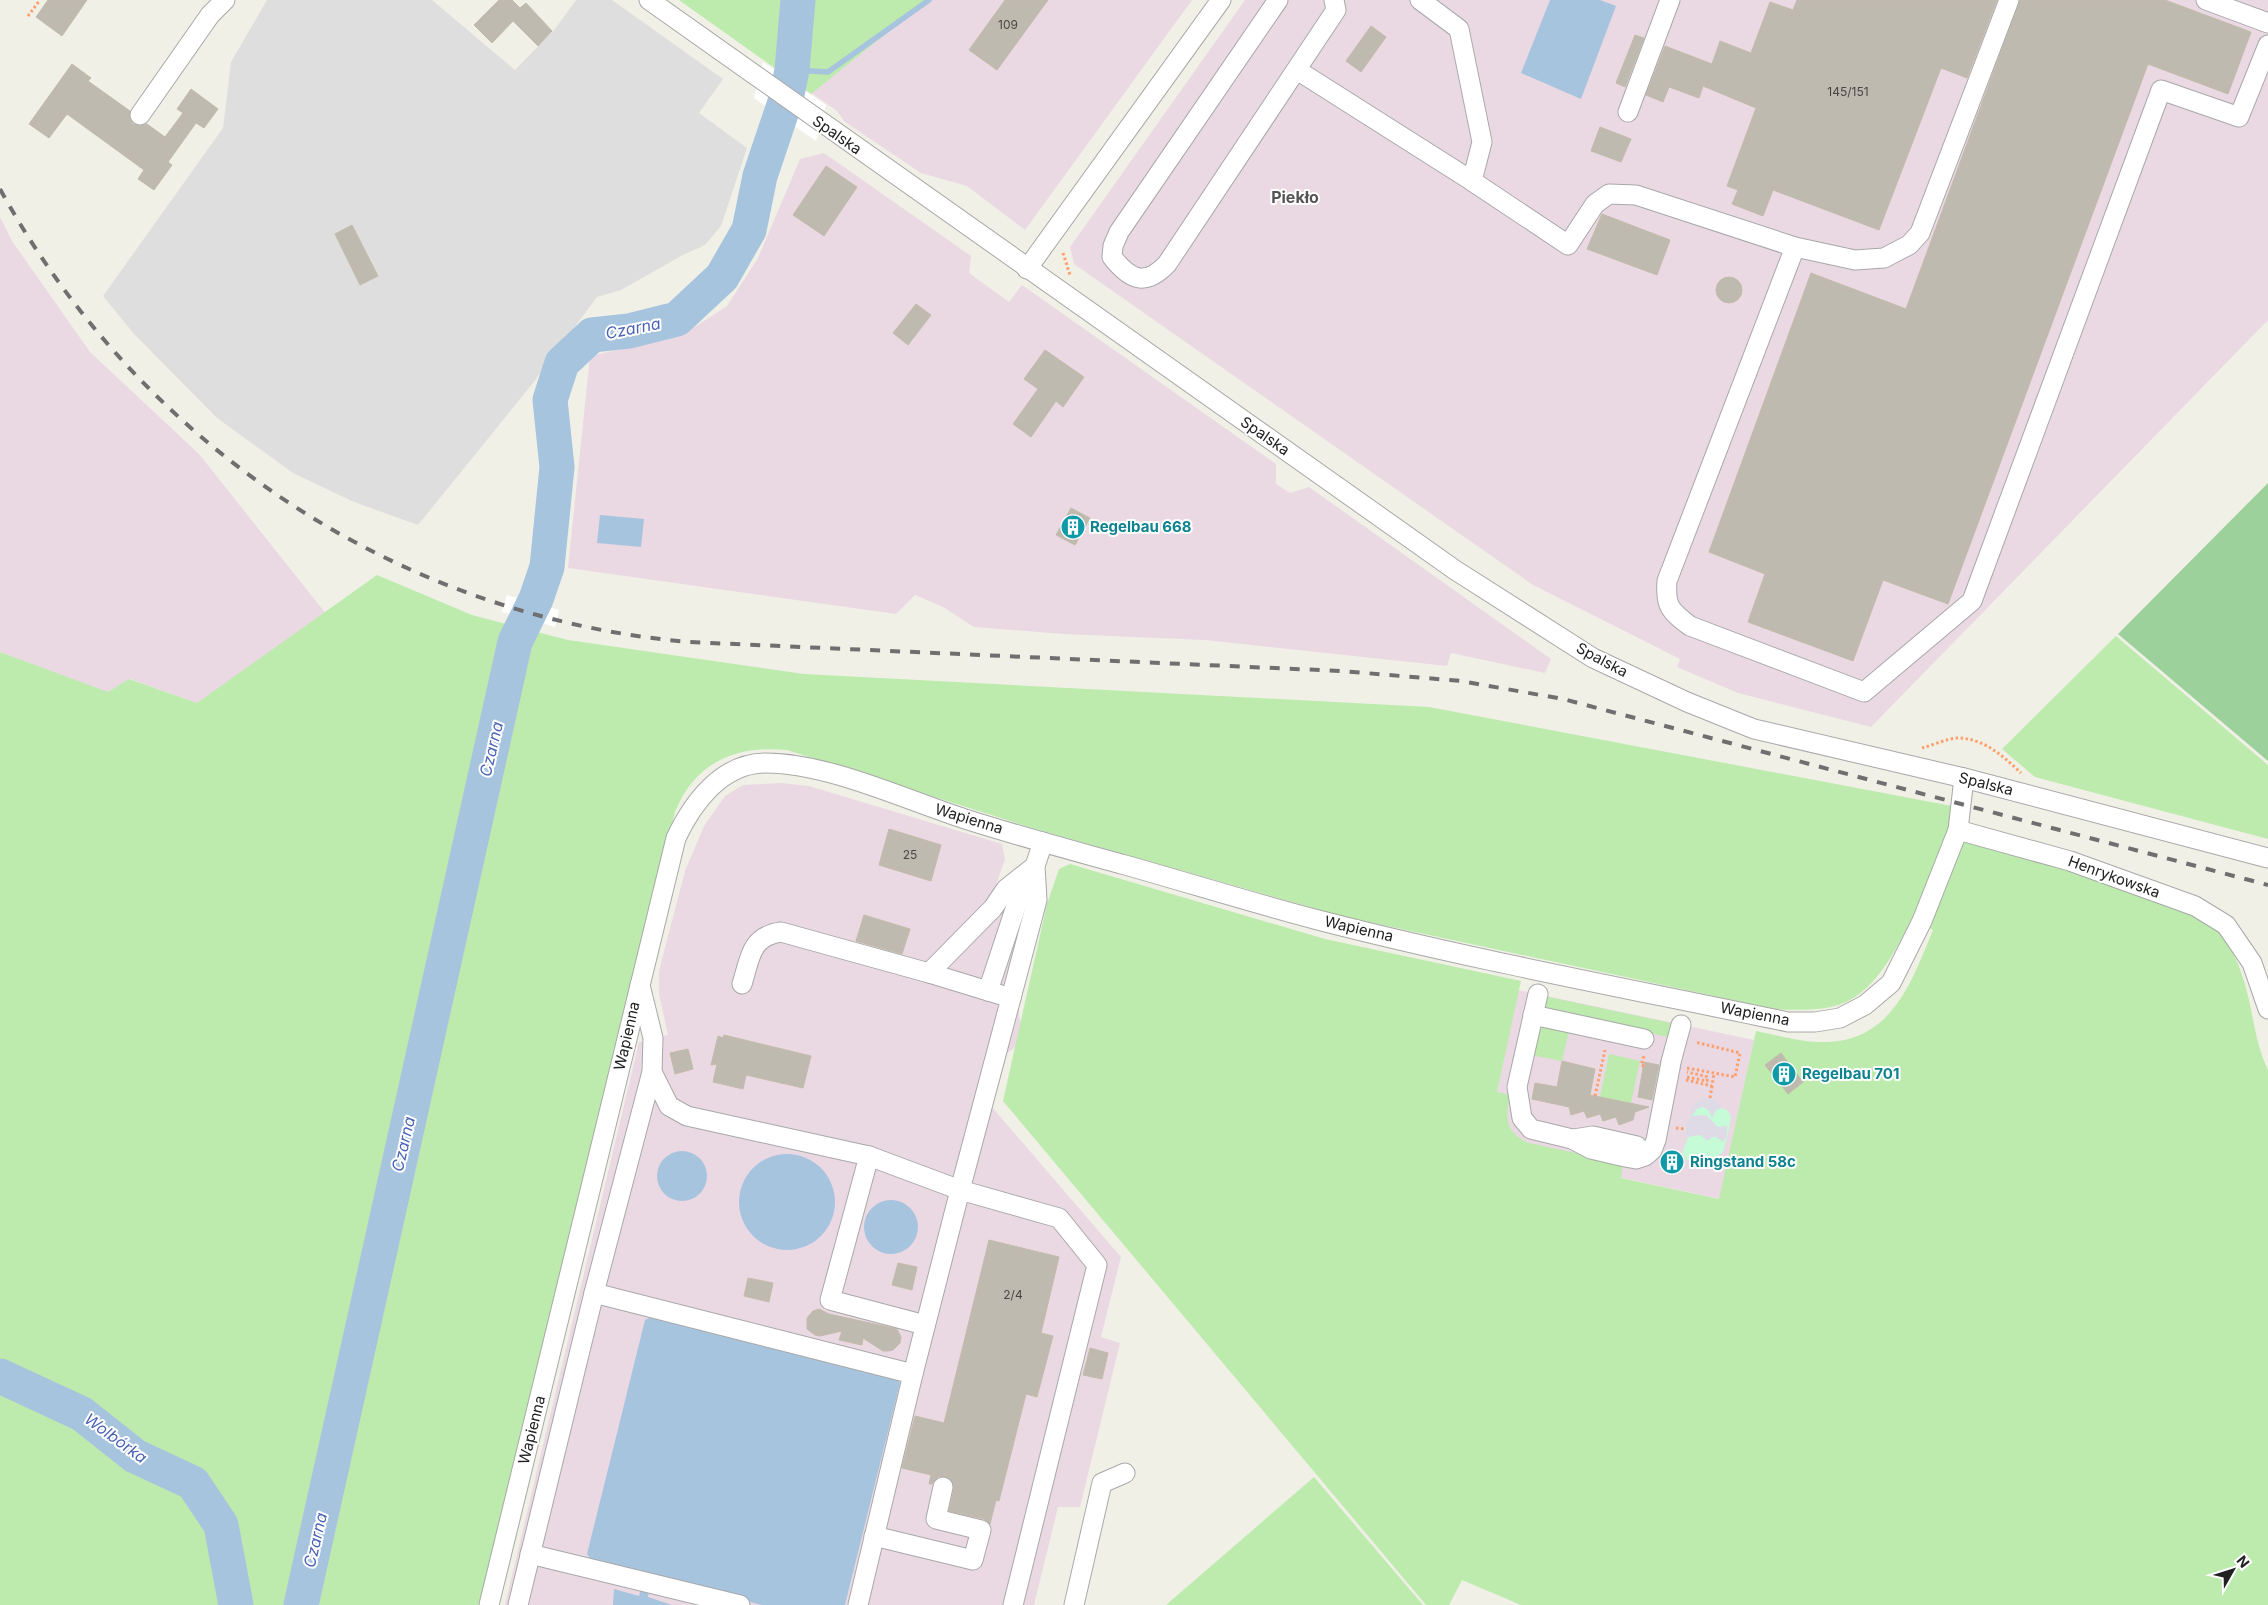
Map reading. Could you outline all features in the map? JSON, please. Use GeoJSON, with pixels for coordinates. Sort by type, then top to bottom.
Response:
{"type":"FeatureCollection","features":[{"type":"Feature","properties":{"kind":"street"},"geometry":{"type":"LineString","coordinates":[[140,115],[210,15],[225,0]]}},
{"type":"Feature","properties":{"kind":"street","name":"Spalska"},"geometry":{"type":"LineString","coordinates":[[649,0],[1026,269],[1455,570],[1593,658],[1687,702],[1754,729],[1964,778],[2268,858]]}},
{"type":"Feature","properties":{"kind":"street"},"geometry":{"type":"LineString","coordinates":[[1026,269],[1220,0]]}},
{"type":"Feature","properties":{"kind":"street"},"geometry":{"type":"LineString","coordinates":[[1278,0],[1119,232],[1113,246],[1112,257],[1132,277],[1146,279],[1157,274],[1167,264],[1336,10],[1334,0]]}},
{"type":"Feature","properties":{"kind":"street"},"geometry":{"type":"LineString","coordinates":[[1420,0],[1459,29],[1482,142],[1472,181]]}},
{"type":"Feature","properties":{"kind":"street"},"geometry":{"type":"LineString","coordinates":[[1628,112],[1670,0]]}},
{"type":"Feature","properties":{"kind":"street"},"geometry":{"type":"LineString","coordinates":[[1297,70],[1472,181],[1568,245],[1595,204],[1609,194],[1636,195],[1795,247],[1855,260],[1884,258],[1909,245],[1920,233],[2009,0]]}},
{"type":"Feature","properties":{"kind":"street"},"geometry":{"type":"LineString","coordinates":[[2206,0],[2227,4],[2268,23]]}},
{"type":"Feature","properties":{"kind":"street"},"geometry":{"type":"LineString","coordinates":[[1795,247],[1667,581],[1666,598],[1674,614],[1690,626],[1864,692],[1972,601],[2161,90],[2239,117],[2268,45]]}},
{"type":"Feature","properties":{"kind":"street","name":"Wapienna"},"geometry":{"type":"LineString","coordinates":[[489,1605],[548,1370],[676,838],[686,816],[708,789],[740,768],[763,763],[808,768],[852,780],[966,819],[1043,842],[1328,922],[1472,955],[1788,1022],[1815,1022],[1840,1018],[1864,1005],[1891,982],[1922,921],[1958,830]]}},
{"type":"Feature","properties":{"kind":"street"},"geometry":{"type":"LineString","coordinates":[[1958,830],[1964,778]]}},
{"type":"Feature","properties":{"kind":"street","name":"Henrykowska"},"geometry":{"type":"LineString","coordinates":[[1958,830],[2070,860],[2195,906],[2226,925],[2252,963],[2268,1009]]}},
{"type":"Feature","properties":{"kind":"street"},"geometry":{"type":"LineString","coordinates":[[988,992],[1020,894],[1035,866],[1043,842]]}},
{"type":"Feature","properties":{"kind":"street"},"geometry":{"type":"LineString","coordinates":[[929,973],[993,908],[1006,889],[1035,866]]}},
{"type":"Feature","properties":{"kind":"street"},"geometry":{"type":"LineString","coordinates":[[858,1605],[925,1325],[1037,900],[1035,866]]}},
{"type":"Feature","properties":{"kind":"street"},"geometry":{"type":"LineString","coordinates":[[742,984],[755,945],[761,937],[781,932],[1011,998]]}},
{"type":"Feature","properties":{"kind":"street"},"geometry":{"type":"LineString","coordinates":[[518,1605],[594,1293],[652,1072],[653,1038],[640,982]]}},
{"type":"Feature","properties":{"kind":"street"},"geometry":{"type":"LineString","coordinates":[[1538,994],[1517,1087],[1522,1118],[1531,1129],[1572,1139],[1591,1149],[1636,1159],[1645,1156],[1652,1150],[1677,1071],[1679,1031]]}},
{"type":"Feature","properties":{"kind":"street"},"geometry":{"type":"LineString","coordinates":[[1533,1015],[1644,1040]]}},
{"type":"Feature","properties":{"kind":"street"},"geometry":{"type":"LineString","coordinates":[[652,1072],[669,1106],[687,1116],[869,1156],[960,1190],[1059,1218],[1097,1265],[1013,1605]]}},
{"type":"Feature","properties":{"kind":"street"},"geometry":{"type":"LineString","coordinates":[[1572,1139],[1593,1136],[1637,1146]]}},
{"type":"Feature","properties":{"kind":"street"},"geometry":{"type":"LineString","coordinates":[[869,1156],[830,1300],[925,1325]]}},
{"type":"Feature","properties":{"kind":"street"},"geometry":{"type":"LineString","coordinates":[[594,1293],[913,1374]]}},
{"type":"Feature","properties":{"kind":"street"},"geometry":{"type":"LineString","coordinates":[[1074,1605],[1102,1483],[1125,1473]]}},
{"type":"Feature","properties":{"kind":"street"},"geometry":{"type":"LineString","coordinates":[[874,1536],[973,1560],[981,1530],[936,1519],[943,1487]]}},
{"type":"Feature","properties":{"kind":"street"},"geometry":{"type":"LineString","coordinates":[[530,1554],[740,1605]]}},
{"type":"Feature","properties":{"kind":"path"},"geometry":{"type":"LineString","coordinates":[[28,16],[40,0]]}},
{"type":"Feature","properties":{"kind":"path"},"geometry":{"type":"LineString","coordinates":[[1062,252],[1070,277]]}},
{"type":"Feature","properties":{"kind":"path"},"geometry":{"type":"LineString","coordinates":[[1918,749],[1956,738],[1978,742],[1998,752],[2026,777]]}},
{"type":"Feature","properties":{"kind":"path"},"geometry":{"type":"LineString","coordinates":[[1679,1031],[1740,1053],[1735,1078],[1702,1070]]}},
{"type":"Feature","properties":{"kind":"path"},"geometry":{"type":"LineString","coordinates":[[1595,1096],[1609,1032]]}},
{"type":"Feature","properties":{"kind":"path"},"geometry":{"type":"LineString","coordinates":[[1677,1071],[1708,1077],[1708,1081],[1677,1071]]}},
{"type":"Feature","properties":{"kind":"path"},"geometry":{"type":"LineString","coordinates":[[1677,1071],[1712,1086]]}},
{"type":"Feature","properties":{"kind":"path"},"geometry":{"type":"LineString","coordinates":[[1710,1098],[1714,1073]]}},
{"type":"Feature","properties":{"kind":"path"},"geometry":{"type":"LineString","coordinates":[[1679,1128],[1685,1129]]}},
{"type":"Feature","properties":{"kind":"shaded area"},"geometry":{"type":"Polygon","coordinates":[[[267,0],[432,0],[515,70],[555,29],[576,0],[612,0],[723,79],[699,113],[747,148],[721,226],[705,245],[681,256],[621,290],[597,297],[533,383],[418,525],[354,502],[293,473],[217,418],[134,334],[103,296],[223,128],[231,62],[267,0]]]}},
{"type":"Feature","properties":{"kind":"shaded area"},"geometry":{"type":"Polygon","coordinates":[[[680,0],[1192,0],[1025,230],[967,186],[921,173],[845,122],[837,111],[680,0]]]}},
{"type":"Feature","properties":{"kind":"shaded area"},"geometry":{"type":"Polygon","coordinates":[[[1245,0],[2268,0],[2268,320],[1871,727],[1738,693],[1677,667],[1680,659],[1533,585],[1074,264],[1070,247],[1245,0]]]}},
{"type":"Feature","properties":{"kind":"shaded area"},"geometry":{"type":"Polygon","coordinates":[[[824,153],[971,256],[969,273],[1009,302],[1022,285],[1276,464],[1276,484],[1290,493],[1309,487],[1551,659],[1545,673],[1451,653],[1447,666],[1205,640],[1063,634],[974,627],[943,607],[915,595],[896,614],[568,568],[590,356],[681,336],[727,306],[758,258],[800,159],[824,153]]]}},
{"type":"Feature","properties":{"kind":"shaded area"},"geometry":{"type":"Polygon","coordinates":[[[0,217],[12,241],[90,352],[199,454],[327,615],[197,703],[130,679],[108,693],[0,652],[0,217]]]}},
{"type":"Feature","properties":{"kind":"shaded area"},"geometry":{"type":"Polygon","coordinates":[[[781,783],[809,786],[1002,844],[1005,859],[996,885],[1047,904],[1019,996],[1019,1016],[1027,1038],[1005,1055],[991,1106],[1121,1257],[1101,1337],[1120,1343],[1080,1507],[1058,1507],[1034,1605],[505,1605],[639,1042],[668,1035],[659,994],[659,971],[685,871],[704,826],[725,796],[743,785],[781,783]]]}},
{"type":"Feature","properties":{"kind":"shaded area"},"geometry":{"type":"Polygon","coordinates":[[[1518,990],[1754,1040],[1720,1199],[1485,1148],[1518,990]]]}},
{"type":"Feature","properties":{"kind":"shaded area"},"geometry":{"type":"Polygon","coordinates":[[[1704,1098],[1715,1100],[1722,1108],[1716,1110],[1712,1118],[1709,1111],[1703,1107],[1697,1109],[1692,1116],[1706,1115],[1718,1127],[1727,1126],[1727,1136],[1723,1142],[1716,1137],[1712,1137],[1708,1141],[1700,1135],[1688,1137],[1686,1133],[1686,1124],[1690,1118],[1691,1108],[1704,1098]]]}},
{"type":"Feature","properties":{"kind":"green space"},"geometry":{"type":"Polygon","coordinates":[[[679,0],[928,0],[811,94],[679,0]]]}},
{"type":"Feature","properties":{"kind":"green space"},"geometry":{"type":"Polygon","coordinates":[[[2268,483],[2268,761],[2118,634],[2268,483]]]}},
{"type":"Feature","properties":{"kind":"green space"},"geometry":{"type":"Polygon","coordinates":[[[377,575],[472,615],[568,640],[804,674],[1429,707],[1952,806],[1949,826],[1910,922],[1883,969],[1867,988],[1850,1000],[1832,1007],[1794,1010],[1775,1009],[1345,917],[1032,828],[787,750],[768,749],[734,754],[719,760],[706,769],[683,795],[675,812],[480,1605],[0,1605],[0,652],[108,692],[129,679],[197,703],[377,575]]]}},
{"type":"Feature","properties":{"kind":"green space"},"geometry":{"type":"Polygon","coordinates":[[[2116,636],[2268,765],[2268,839],[2035,777],[2002,749],[2116,636]]]}},
{"type":"Feature","properties":{"kind":"green space"},"geometry":{"type":"Polygon","coordinates":[[[1965,839],[2103,880],[2181,909],[2208,923],[2222,935],[2239,967],[2245,984],[2259,1046],[2268,1070],[2268,1605],[1521,1605],[1462,1580],[1449,1605],[1426,1605],[1003,1101],[1047,904],[1059,869],[1070,864],[1325,939],[1521,981],[1497,1092],[1510,1095],[1507,1117],[1515,1134],[1529,1143],[1623,1163],[1621,1178],[1719,1199],[1756,1031],[1796,1040],[1820,1042],[1844,1040],[1865,1033],[1881,1021],[1895,1007],[1916,970],[1933,930],[1929,928],[1965,839]]]}},
{"type":"Feature","properties":{"kind":"green space"},"geometry":{"type":"Polygon","coordinates":[[[1544,996],[1671,1023],[1668,1037],[1556,1012],[1544,1005],[1544,996]]]}},
{"type":"Feature","properties":{"kind":"green space"},"geometry":{"type":"Polygon","coordinates":[[[1546,1026],[1569,1031],[1562,1061],[1530,1055],[1539,1029],[1546,1026]]]}},
{"type":"Feature","properties":{"kind":"green space"},"geometry":{"type":"Polygon","coordinates":[[[1609,1054],[1640,1061],[1631,1103],[1600,1097],[1609,1054]]]}},
{"type":"Feature","properties":{"kind":"green space"},"geometry":{"type":"Polygon","coordinates":[[[1704,1098],[1715,1100],[1722,1108],[1728,1111],[1731,1117],[1723,1152],[1712,1162],[1706,1163],[1698,1158],[1692,1161],[1687,1160],[1682,1153],[1688,1137],[1685,1129],[1693,1108],[1698,1101],[1704,1098]]]}},
{"type":"Feature","properties":{"kind":"green space"},"geometry":{"type":"Polygon","coordinates":[[[1314,1477],[1423,1605],[1166,1605],[1314,1477]]]}},
{"type":"Feature","properties":{"kind":"water"},"geometry":{"type":"Polygon","coordinates":[[[1550,0],[1600,0],[1616,6],[1581,99],[1521,73],[1550,0]]]}},
{"type":"Feature","properties":{"kind":"water"},"geometry":{"type":"Polygon","coordinates":[[[600,515],[644,519],[641,547],[597,543],[600,515]]]}},
{"type":"Feature","properties":{"kind":"water"},"geometry":{"type":"Polygon","coordinates":[[[677,1151],[687,1151],[700,1158],[707,1171],[707,1181],[700,1194],[687,1201],[677,1201],[668,1197],[661,1190],[657,1181],[657,1171],[661,1162],[668,1155],[677,1151]]]}},
{"type":"Feature","properties":{"kind":"water"},"geometry":{"type":"Polygon","coordinates":[[[787,1154],[805,1158],[821,1168],[831,1184],[835,1202],[831,1220],[821,1236],[805,1246],[787,1250],[769,1246],[753,1236],[743,1220],[739,1202],[743,1184],[753,1168],[769,1158],[787,1154]]]}},
{"type":"Feature","properties":{"kind":"water"},"geometry":{"type":"Polygon","coordinates":[[[891,1200],[901,1202],[910,1208],[916,1217],[918,1227],[916,1237],[910,1246],[901,1252],[891,1254],[881,1252],[872,1246],[866,1237],[864,1227],[866,1217],[872,1208],[881,1202],[891,1200]]]}},
{"type":"Feature","properties":{"kind":"water"},"geometry":{"type":"Polygon","coordinates":[[[653,1316],[895,1376],[900,1383],[845,1605],[762,1605],[593,1563],[587,1554],[645,1320],[653,1316]]]}},
{"type":"Feature","properties":{"kind":"water"},"geometry":{"type":"Polygon","coordinates":[[[641,1588],[649,1590],[648,1597],[672,1605],[613,1605],[614,1589],[639,1596],[641,1588]]]}},
{"type":"Feature","properties":{"kind":"pier"},"geometry":{"type":"Polygon","coordinates":[[[763,62],[826,105],[816,141],[754,98],[763,62]]]}},
{"type":"Feature","properties":{"kind":"pier"},"geometry":{"type":"Polygon","coordinates":[[[507,595],[559,610],[555,627],[502,612],[507,595]]]}},
{"type":"Feature","properties":{"kind":"building"},"geometry":{"type":"Polygon","coordinates":[[[48,0],[87,0],[62,36],[36,17],[48,0]]]}},
{"type":"Feature","properties":{"kind":"building"},"geometry":{"type":"Polygon","coordinates":[[[499,0],[512,0],[520,8],[526,3],[552,31],[538,46],[513,21],[492,43],[474,25],[499,0]]]}},
{"type":"Feature","properties":{"kind":"building"},"geometry":{"type":"Polygon","coordinates":[[[1005,0],[1048,0],[997,70],[969,50],[1005,0]]]}},
{"type":"Feature","properties":{"kind":"building"},"geometry":{"type":"Polygon","coordinates":[[[1797,0],[1997,0],[1967,78],[1941,68],[1879,230],[1773,190],[1763,216],[1732,204],[1738,190],[1727,186],[1756,108],[1703,86],[1699,98],[1669,87],[1663,102],[1646,95],[1665,46],[1712,64],[1720,41],[1751,53],[1770,2],[1793,10],[1797,0]]]}},
{"type":"Feature","properties":{"kind":"building"},"geometry":{"type":"Polygon","coordinates":[[[2020,0],[2165,0],[2251,32],[2228,94],[2148,64],[1948,604],[1883,580],[1853,661],[1748,622],[1765,574],[1709,552],[1811,273],[1906,309],[2020,0]]]}},
{"type":"Feature","properties":{"kind":"building"},"geometry":{"type":"Polygon","coordinates":[[[1371,26],[1386,37],[1361,72],[1346,61],[1371,26]]]}},
{"type":"Feature","properties":{"kind":"building"},"geometry":{"type":"Polygon","coordinates":[[[1635,35],[1644,38],[1625,87],[1616,83],[1635,35]]]}},
{"type":"Feature","properties":{"kind":"building"},"geometry":{"type":"Polygon","coordinates":[[[72,64],[91,78],[88,81],[130,111],[130,119],[133,124],[140,126],[147,124],[165,137],[183,113],[177,109],[191,89],[218,109],[204,128],[196,123],[168,162],[172,165],[154,190],[138,179],[144,170],[67,114],[49,138],[29,124],[72,64]]]}},
{"type":"Feature","properties":{"kind":"building"},"geometry":{"type":"Polygon","coordinates":[[[1600,127],[1631,139],[1621,162],[1591,151],[1600,127]]]}},
{"type":"Feature","properties":{"kind":"building"},"geometry":{"type":"Polygon","coordinates":[[[826,166],[857,187],[824,236],[793,215],[826,166]]]}},
{"type":"Feature","properties":{"kind":"building"},"geometry":{"type":"Polygon","coordinates":[[[1602,214],[1670,240],[1657,275],[1587,249],[1602,214]]]}},
{"type":"Feature","properties":{"kind":"building"},"geometry":{"type":"Polygon","coordinates":[[[352,225],[378,276],[360,285],[335,234],[352,225]]]}},
{"type":"Feature","properties":{"kind":"building"},"geometry":{"type":"Polygon","coordinates":[[[1729,277],[1738,281],[1742,290],[1738,299],[1729,303],[1720,299],[1716,290],[1720,281],[1729,277]]]}},
{"type":"Feature","properties":{"kind":"building"},"geometry":{"type":"Polygon","coordinates":[[[916,304],[931,315],[908,345],[893,333],[916,304]]]}},
{"type":"Feature","properties":{"kind":"building"},"geometry":{"type":"Polygon","coordinates":[[[1045,350],[1084,377],[1063,407],[1056,401],[1031,437],[1013,424],[1038,389],[1024,379],[1045,350]]]}},
{"type":"Feature","properties":{"kind":"building","name":"Regelbau 668"},"geometry":{"type":"Polygon","coordinates":[[[1071,508],[1090,518],[1075,545],[1056,535],[1071,508]]]}},
{"type":"Feature","properties":{"kind":"building"},"geometry":{"type":"Polygon","coordinates":[[[889,829],[941,845],[931,881],[879,865],[889,829]]]}},
{"type":"Feature","properties":{"kind":"building"},"geometry":{"type":"Polygon","coordinates":[[[864,915],[910,929],[902,954],[856,941],[864,915]]]}},
{"type":"Feature","properties":{"kind":"building"},"geometry":{"type":"Polygon","coordinates":[[[724,1035],[811,1056],[803,1088],[746,1075],[743,1089],[713,1082],[717,1064],[711,1065],[718,1036],[723,1038],[724,1035]]]}},
{"type":"Feature","properties":{"kind":"building"},"geometry":{"type":"Polygon","coordinates":[[[688,1049],[693,1069],[675,1074],[670,1053],[688,1049]]]}},
{"type":"Feature","properties":{"kind":"building","name":"Regelbau 701"},"geometry":{"type":"Polygon","coordinates":[[[1781,1053],[1803,1082],[1788,1094],[1765,1065],[1781,1053]]]}},
{"type":"Feature","properties":{"kind":"building"},"geometry":{"type":"Polygon","coordinates":[[[1562,1061],[1595,1069],[1590,1095],[1649,1107],[1635,1112],[1633,1120],[1619,1125],[1616,1117],[1603,1121],[1600,1114],[1587,1118],[1584,1111],[1571,1115],[1569,1107],[1532,1099],[1535,1083],[1557,1087],[1562,1061]]]}},
{"type":"Feature","properties":{"kind":"building"},"geometry":{"type":"Polygon","coordinates":[[[1644,1062],[1659,1065],[1652,1100],[1638,1097],[1644,1062]]]}},
{"type":"Feature","properties":{"kind":"building"},"geometry":{"type":"Polygon","coordinates":[[[989,1240],[1059,1257],[1041,1333],[1053,1336],[1037,1397],[1026,1394],[999,1501],[996,1500],[990,1524],[984,1519],[949,1511],[954,1489],[950,1478],[939,1476],[932,1484],[929,1484],[931,1475],[902,1468],[915,1416],[944,1423],[989,1240]]]}},
{"type":"Feature","properties":{"kind":"building"},"geometry":{"type":"Polygon","coordinates":[[[898,1263],[917,1267],[912,1290],[892,1285],[898,1263]]]}},
{"type":"Feature","properties":{"kind":"building"},"geometry":{"type":"Polygon","coordinates":[[[748,1278],[773,1283],[769,1302],[744,1296],[748,1278]]]}},
{"type":"Feature","properties":{"kind":"building"},"geometry":{"type":"Polygon","coordinates":[[[819,1309],[829,1314],[897,1329],[901,1337],[900,1343],[893,1350],[883,1351],[863,1338],[862,1345],[839,1340],[842,1331],[820,1336],[815,1335],[807,1329],[807,1318],[813,1311],[819,1309]]]}},
{"type":"Feature","properties":{"kind":"building"},"geometry":{"type":"Polygon","coordinates":[[[1090,1348],[1108,1353],[1102,1379],[1083,1375],[1090,1348]]]}},
{"type":"Feature","properties":{"kind":"waterway","name":"Czarna"},"geometry":{"type":"LineString","coordinates":[[301,1605],[515,642],[536,599],[547,567],[557,467],[550,400],[562,363],[592,335],[629,331],[677,319],[722,277],[749,230],[760,176],[786,99],[792,70],[798,0]]}},
{"type":"Feature","properties":{"kind":"waterway"},"geometry":{"type":"LineString","coordinates":[[792,70],[828,72],[929,0]]}},
{"type":"Feature","properties":{"kind":"waterway","name":"Wolbórka"},"geometry":{"type":"LineString","coordinates":[[0,1376],[82,1414],[135,1456],[193,1483],[221,1525],[236,1605]]}},
{"type":"Feature","properties":{"kind":"railway"},"geometry":{"type":"LineString","coordinates":[[0,189],[58,281],[126,364],[203,438],[288,502],[380,555],[478,597],[582,626],[689,642],[1341,671],[1461,681],[1563,699],[2268,885]]}},
{"type":"Feature","properties":{"kind":"place","name":"Regelbau 668"},"geometry":{"type":"Point","coordinates":[1073,527]}},
{"type":"Feature","properties":{"kind":"place","name":"Regelbau 701"},"geometry":{"type":"Point","coordinates":[1784,1074]}},
{"type":"Feature","properties":{"kind":"place","name":"Ringstand 58c"},"geometry":{"type":"Point","coordinates":[1672,1162]}},
{"type":"Feature","properties":{"kind":"district","name":"Piekło"},"geometry":{"type":"Point","coordinates":[1295,197]}}]}
